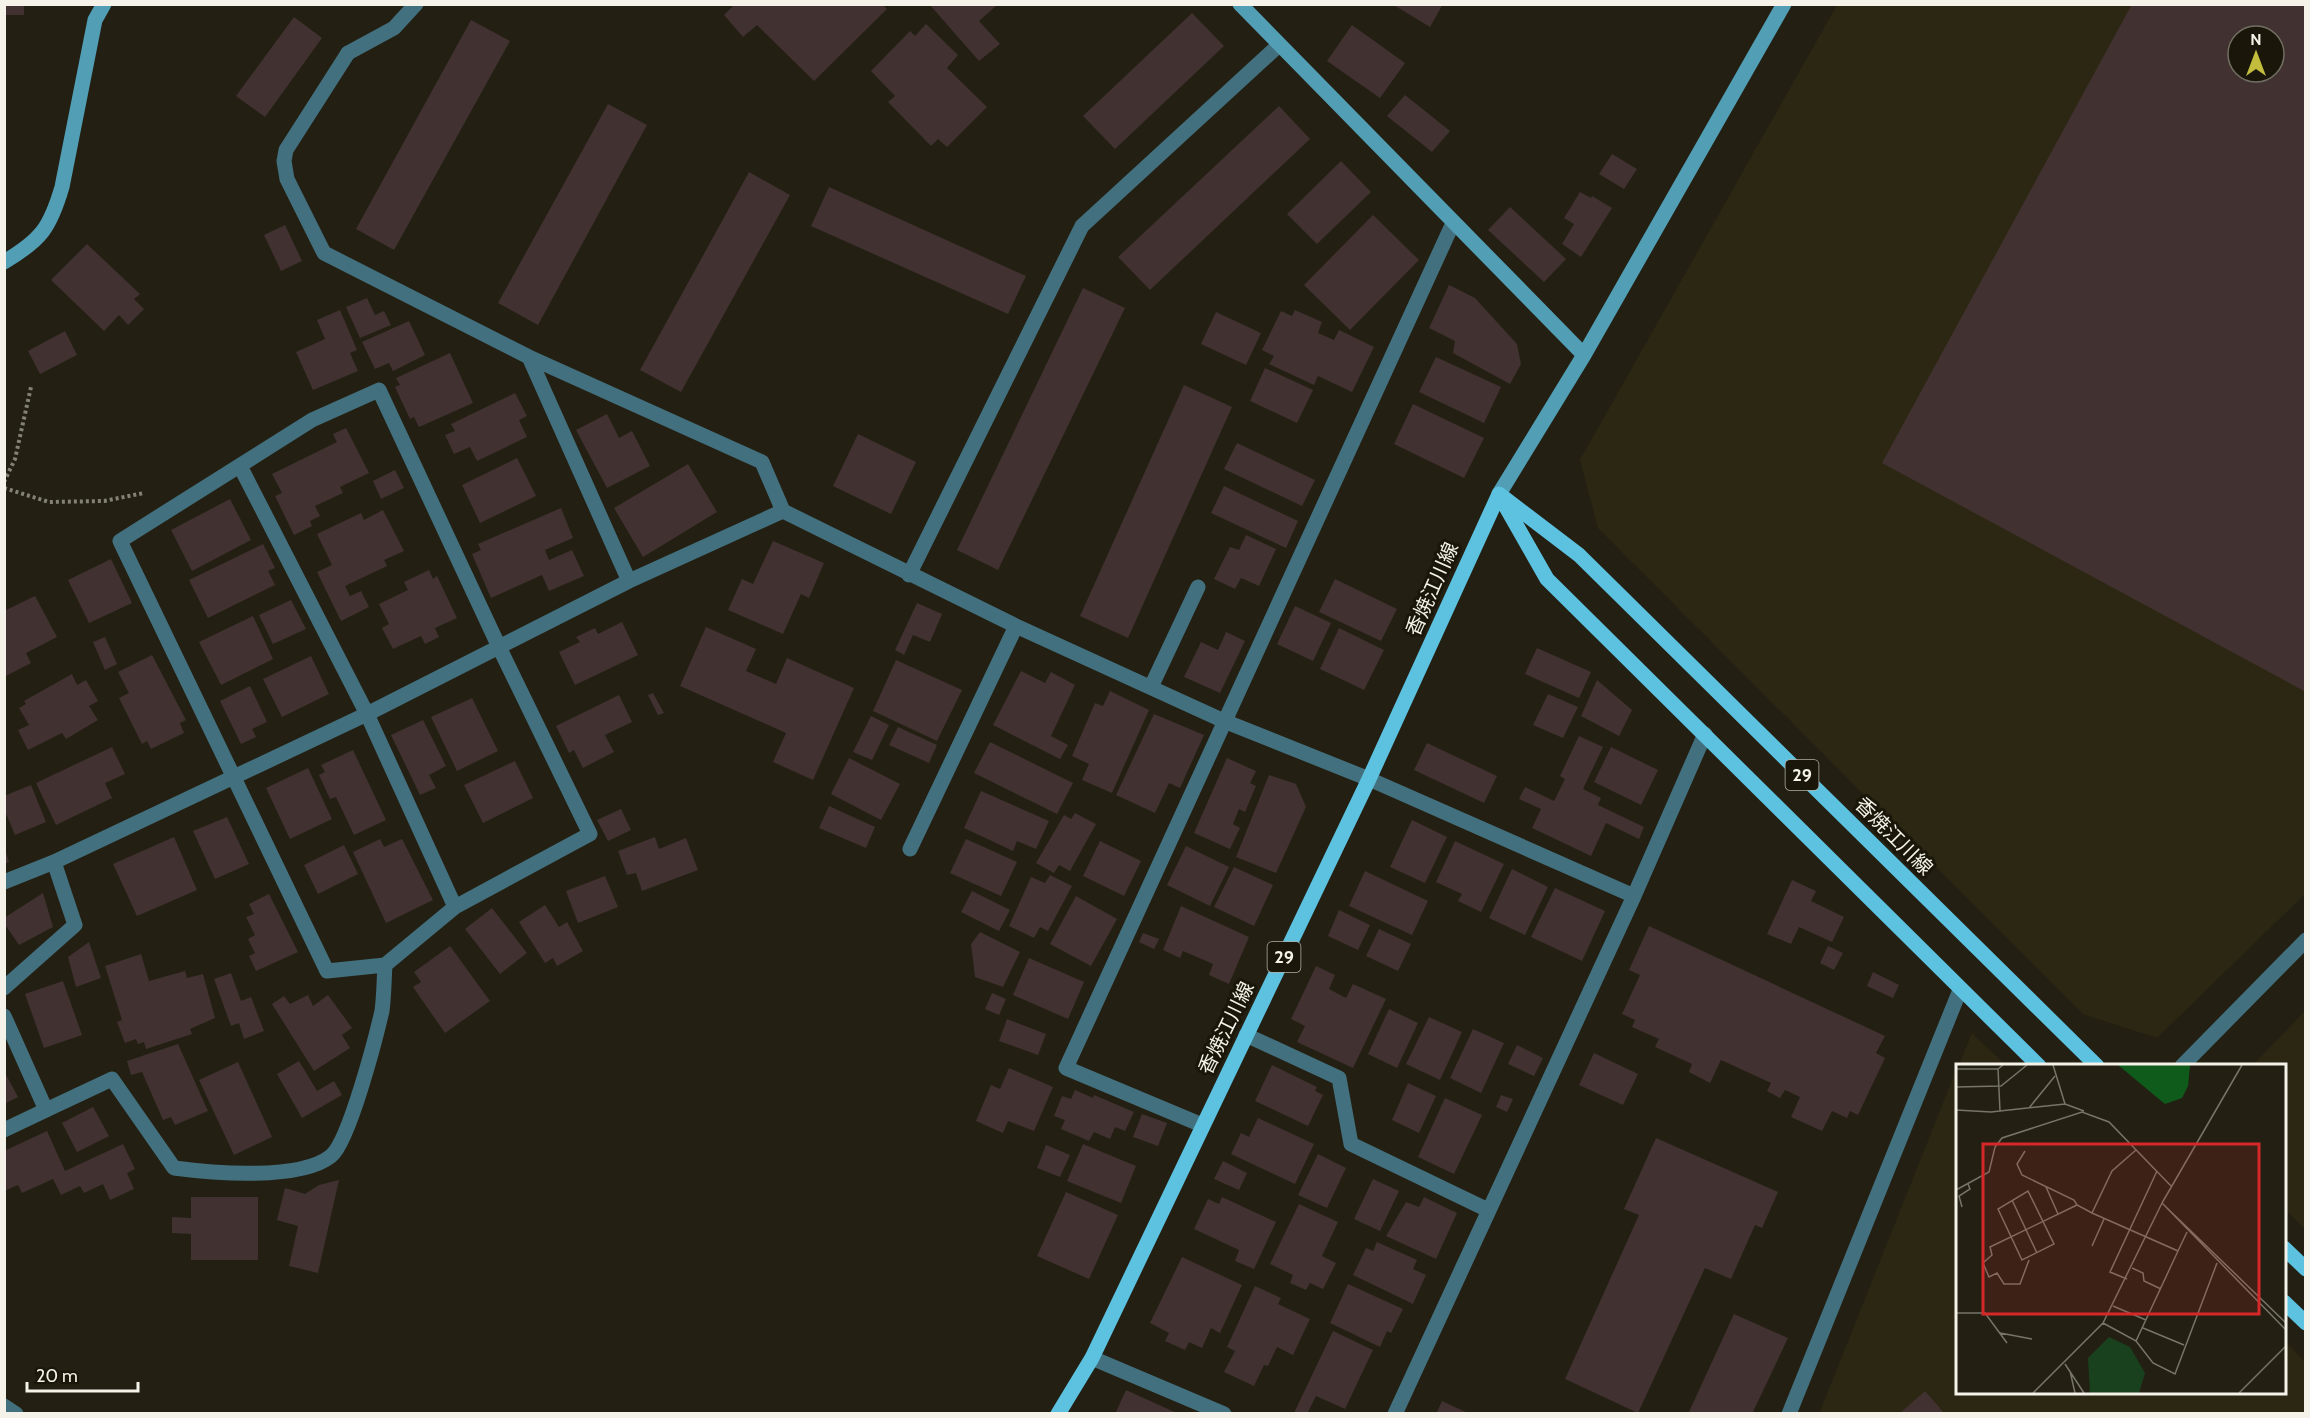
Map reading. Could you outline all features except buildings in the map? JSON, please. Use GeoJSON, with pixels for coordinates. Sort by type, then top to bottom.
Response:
{"type":"FeatureCollection","features":[{"type":"Feature","properties":{"kind":"main road","name":"29"},"geometry":{"type":"LineString","coordinates":[[1499,494],[1548,579],[1960,990],[2038,1064]]}},
{"type":"Feature","properties":{"kind":"main road","name":"香焼江川線"},"geometry":{"type":"LineString","coordinates":[[1058,1413],[1092,1358],[1369,779],[1499,494],[1579,555],[2096,1064]]}},
{"type":"Feature","properties":{"kind":"main road"},"geometry":{"type":"LineString","coordinates":[[2286,1250],[2306,1269]]}},
{"type":"Feature","properties":{"kind":"main road"},"geometry":{"type":"LineString","coordinates":[[2286,1304],[2306,1323]]}},
{"type":"Feature","properties":{"kind":"street"},"geometry":{"type":"LineString","coordinates":[[4,262],[22,251],[47,228],[56,209],[95,20],[104,4]]}},
{"type":"Feature","properties":{"kind":"street"},"geometry":{"type":"LineString","coordinates":[[416,4],[394,28],[348,54],[286,150],[284,161],[288,179],[324,253],[529,357],[762,462],[783,511],[909,575],[1224,721],[1369,779],[1634,896]]}},
{"type":"Feature","properties":{"kind":"street"},"geometry":{"type":"LineString","coordinates":[[1240,4],[1584,355]]}},
{"type":"Feature","properties":{"kind":"street"},"geometry":{"type":"LineString","coordinates":[[1499,494],[1584,355],[1784,4]]}},
{"type":"Feature","properties":{"kind":"street"},"geometry":{"type":"LineString","coordinates":[[909,575],[1082,226],[1279,45]]}},
{"type":"Feature","properties":{"kind":"street"},"geometry":{"type":"LineString","coordinates":[[1202,1125],[1066,1068],[1453,223]]}},
{"type":"Feature","properties":{"kind":"street"},"geometry":{"type":"LineString","coordinates":[[529,357],[629,581]]}},
{"type":"Feature","properties":{"kind":"street"},"geometry":{"type":"LineString","coordinates":[[379,390],[500,649],[590,834],[454,907],[385,965],[327,971],[120,541],[240,466],[312,420],[379,390]]}},
{"type":"Feature","properties":{"kind":"street"},"geometry":{"type":"LineString","coordinates":[[240,466],[367,714],[454,907]]}},
{"type":"Feature","properties":{"kind":"street"},"geometry":{"type":"LineString","coordinates":[[4,882],[54,862],[367,714],[500,649],[629,581],[783,511]]}},
{"type":"Feature","properties":{"kind":"street"},"geometry":{"type":"LineString","coordinates":[[1151,687],[1198,587]]}},
{"type":"Feature","properties":{"kind":"street"},"geometry":{"type":"LineString","coordinates":[[910,849],[1016,626]]}},
{"type":"Feature","properties":{"kind":"street"},"geometry":{"type":"LineString","coordinates":[[1395,1413],[1634,896],[1705,734]]}},
{"type":"Feature","properties":{"kind":"street"},"geometry":{"type":"LineString","coordinates":[[4,988],[75,925],[54,862]]}},
{"type":"Feature","properties":{"kind":"street"},"geometry":{"type":"LineString","coordinates":[[2183,1064],[2306,940]]}},
{"type":"Feature","properties":{"kind":"street"},"geometry":{"type":"LineString","coordinates":[[4,1130],[112,1079],[174,1167],[207,1171],[306,1169],[332,1156],[346,1134],[382,1009],[385,965]]}},
{"type":"Feature","properties":{"kind":"street"},"geometry":{"type":"LineString","coordinates":[[1789,1413],[1960,990]]}},
{"type":"Feature","properties":{"kind":"street"},"geometry":{"type":"LineString","coordinates":[[4,1016],[46,1110]]}},
{"type":"Feature","properties":{"kind":"street"},"geometry":{"type":"LineString","coordinates":[[1246,1035],[1339,1078],[1351,1144],[1488,1210]]}},
{"type":"Feature","properties":{"kind":"street"},"geometry":{"type":"LineString","coordinates":[[1092,1358],[1224,1413]]}},
{"type":"Feature","properties":{"kind":"street"},"geometry":{"type":"LineString","coordinates":[[4,1406],[16,1413]]}},
{"type":"Feature","properties":{"kind":"path"},"geometry":{"type":"LineString","coordinates":[[4,482],[15,459],[31,387]]}},
{"type":"Feature","properties":{"kind":"path"},"geometry":{"type":"LineString","coordinates":[[4,488],[49,502],[104,501],[147,492],[173,508]]}},
{"type":"Feature","properties":{"kind":"shaded area"},"geometry":{"type":"Polygon","coordinates":[[[1837,5],[2305,5],[2305,894],[2157,1038],[2083,1014],[1598,528],[1580,460],[1837,5]]]}},
{"type":"Feature","properties":{"kind":"shaded area"},"geometry":{"type":"Polygon","coordinates":[[[2305,1011],[2305,1229],[2286,1210],[2286,1064],[2254,1064],[2305,1011]]]}},
{"type":"Feature","properties":{"kind":"shaded area"},"geometry":{"type":"Polygon","coordinates":[[[1972,1033],[2004,1064],[1959,1064],[1972,1033]]]}},
{"type":"Feature","properties":{"kind":"shaded area"},"geometry":{"type":"Polygon","coordinates":[[[1956,1071],[1956,1394],[2286,1394],[2286,1342],[2305,1362],[2305,1413],[1819,1414],[1956,1071]]]}}]}
